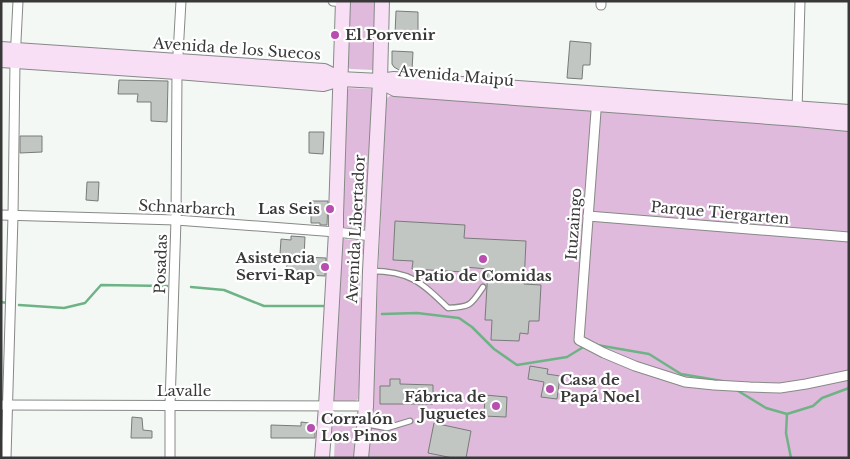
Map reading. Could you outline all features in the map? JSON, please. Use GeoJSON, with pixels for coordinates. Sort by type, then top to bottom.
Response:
{"type":"FeatureCollection","features":[{"type":"Feature","properties":{"kind":"main road","name":"Avenida Libertador"},"geometry":{"type":"LineString","coordinates":[[361,458],[366,406],[382,1]]}},
{"type":"Feature","properties":{"kind":"main road","name":"Avenida Libertador"},"geometry":{"type":"LineString","coordinates":[[322,458],[336,232],[340,2]]}},
{"type":"Feature","properties":{"kind":"main road","name":"Avenida de los Suecos"},"geometry":{"type":"LineString","coordinates":[[1,48],[11,57],[178,66],[324,71],[340,79],[380,81]]}},
{"type":"Feature","properties":{"kind":"main road","name":"Avenida Maipú"},"geometry":{"type":"LineString","coordinates":[[380,81],[394,79],[797,114],[849,124]]}},
{"type":"Feature","properties":{"kind":"main road","name":"Avenida Maipú"},"geometry":{"type":"LineString","coordinates":[[797,114],[849,112]]}},
{"type":"Feature","properties":{"kind":"street"},"geometry":{"type":"LineString","coordinates":[[6,458],[4,405],[13,216],[11,57],[18,1]]}},
{"type":"Feature","properties":{"kind":"street","name":"Posadas"},"geometry":{"type":"LineString","coordinates":[[170,458],[181,1]]}},
{"type":"Feature","properties":{"kind":"street"},"geometry":{"type":"LineString","coordinates":[[797,114],[800,1]]}},
{"type":"Feature","properties":{"kind":"street","name":"Ituzaingo"},"geometry":{"type":"LineString","coordinates":[[596,111],[579,340],[635,366],[685,382],[780,388],[849,375]]}},
{"type":"Feature","properties":{"kind":"street","name":"Schnarbarch"},"geometry":{"type":"LineString","coordinates":[[1,216],[176,220],[372,236]]}},
{"type":"Feature","properties":{"kind":"street","name":"Parque Tiergarten"},"geometry":{"type":"LineString","coordinates":[[588,216],[849,237]]}},
{"type":"Feature","properties":{"kind":"street","name":"Lavalle"},"geometry":{"type":"LineString","coordinates":[[4,405],[366,406]]}},
{"type":"Feature","properties":{"kind":"lane"},"geometry":{"type":"LineString","coordinates":[[370,271],[387,271],[417,280],[448,308],[462,307],[472,303],[483,286]]}},
{"type":"Feature","properties":{"kind":"lane"},"geometry":{"type":"LineString","coordinates":[[365,424],[387,428],[410,421]]}},
{"type":"Feature","properties":{"kind":"shaded area"},"geometry":{"type":"Polygon","coordinates":[[[349,1],[378,1],[373,70],[350,69],[348,67],[349,1]]]}},
{"type":"Feature","properties":{"kind":"shaded area"},"geometry":{"type":"Polygon","coordinates":[[[349,88],[373,90],[367,225],[362,229],[343,227],[342,225],[346,91],[349,88]]]}},
{"type":"Feature","properties":{"kind":"shaded area"},"geometry":{"type":"Polygon","coordinates":[[[392,95],[849,128],[849,458],[367,458],[377,299],[386,100],[392,95]]]}},
{"type":"Feature","properties":{"kind":"shaded area"},"geometry":{"type":"Polygon","coordinates":[[[341,240],[363,241],[367,246],[365,253],[361,255],[360,297],[366,302],[358,399],[354,402],[337,402],[333,400],[341,240]]]}},
{"type":"Feature","properties":{"kind":"shaded area"},"geometry":{"type":"Polygon","coordinates":[[[337,414],[354,415],[358,419],[355,458],[334,458],[335,437],[330,431],[332,416],[337,414]]]}},
{"type":"Feature","properties":{"kind":"building"},"geometry":{"type":"Polygon","coordinates":[[[396,11],[418,12],[418,35],[395,34],[396,11]]]}},
{"type":"Feature","properties":{"kind":"building"},"geometry":{"type":"Polygon","coordinates":[[[570,41],[591,43],[590,65],[583,65],[582,79],[567,78],[570,41]]]}},
{"type":"Feature","properties":{"kind":"building"},"geometry":{"type":"Polygon","coordinates":[[[392,51],[413,52],[412,70],[399,70],[394,67],[392,64],[392,51]]]}},
{"type":"Feature","properties":{"kind":"building"},"geometry":{"type":"Polygon","coordinates":[[[119,80],[168,81],[167,122],[151,121],[151,102],[137,102],[138,94],[118,94],[119,80]]]}},
{"type":"Feature","properties":{"kind":"building"},"geometry":{"type":"Polygon","coordinates":[[[309,132],[324,132],[323,154],[309,153],[309,132]]]}},
{"type":"Feature","properties":{"kind":"building"},"geometry":{"type":"Polygon","coordinates":[[[20,136],[42,136],[42,152],[20,153],[20,136]]]}},
{"type":"Feature","properties":{"kind":"building"},"geometry":{"type":"Polygon","coordinates":[[[87,182],[99,182],[98,201],[86,200],[87,182]]]}},
{"type":"Feature","properties":{"kind":"building"},"geometry":{"type":"Polygon","coordinates":[[[311,201],[328,201],[327,225],[311,223],[311,201]]]}},
{"type":"Feature","properties":{"kind":"building"},"geometry":{"type":"Polygon","coordinates":[[[395,221],[465,225],[464,238],[526,241],[524,284],[541,285],[539,321],[529,321],[528,334],[520,333],[519,341],[491,340],[492,320],[485,320],[488,269],[464,267],[464,272],[412,269],[413,261],[393,260],[395,221]]]}},
{"type":"Feature","properties":{"kind":"building"},"geometry":{"type":"Polygon","coordinates":[[[291,236],[305,237],[304,257],[326,258],[325,276],[286,274],[288,254],[280,254],[281,239],[291,240],[291,236]]]}},
{"type":"Feature","properties":{"kind":"building","name":"Casa de Papá Noel"},"geometry":{"type":"Polygon","coordinates":[[[530,366],[548,369],[547,374],[560,376],[557,399],[541,397],[544,382],[528,379],[530,366]]]}},
{"type":"Feature","properties":{"kind":"building"},"geometry":{"type":"Polygon","coordinates":[[[390,379],[400,379],[400,384],[433,385],[433,404],[380,404],[380,386],[390,386],[390,379]]]}},
{"type":"Feature","properties":{"kind":"building","name":"Fábrica de Juguetes"},"geometry":{"type":"Polygon","coordinates":[[[485,395],[507,397],[506,417],[484,416],[485,395]]]}},
{"type":"Feature","properties":{"kind":"building"},"geometry":{"type":"Polygon","coordinates":[[[132,417],[142,418],[143,430],[152,431],[152,438],[131,438],[132,417]]]}},
{"type":"Feature","properties":{"kind":"building"},"geometry":{"type":"Polygon","coordinates":[[[301,422],[309,423],[315,428],[315,438],[271,438],[271,425],[301,426],[301,422]]]}},
{"type":"Feature","properties":{"kind":"building"},"geometry":{"type":"Polygon","coordinates":[[[434,423],[471,431],[466,458],[453,458],[428,453],[434,423]]]}},
{"type":"Feature","properties":{"kind":"waterway"},"geometry":{"type":"LineString","coordinates":[[19,305],[64,308],[85,303],[101,285],[167,286]]}},
{"type":"Feature","properties":{"kind":"waterway"},"geometry":{"type":"LineString","coordinates":[[191,287],[224,290],[264,306],[324,306]]}},
{"type":"Feature","properties":{"kind":"waterway"},"geometry":{"type":"LineString","coordinates":[[1,302],[7,303]]}},
{"type":"Feature","properties":{"kind":"waterway"},"geometry":{"type":"LineString","coordinates":[[382,314],[417,313],[459,318],[472,327],[494,349],[517,365],[567,357],[585,346]]}},
{"type":"Feature","properties":{"kind":"waterway"},"geometry":{"type":"LineString","coordinates":[[597,345],[649,354],[681,374],[722,381]]}},
{"type":"Feature","properties":{"kind":"waterway"},"geometry":{"type":"LineString","coordinates":[[735,389],[766,408],[787,414],[813,406],[822,398],[849,388]]}},
{"type":"Feature","properties":{"kind":"waterway"},"geometry":{"type":"LineString","coordinates":[[787,414],[786,433],[791,458]]}},
{"type":"Feature","properties":{"kind":"place","name":"El Porvenir"},"geometry":{"type":"Point","coordinates":[335,35]}},
{"type":"Feature","properties":{"kind":"place","name":"Las Seis"},"geometry":{"type":"Point","coordinates":[330,209]}},
{"type":"Feature","properties":{"kind":"place","name":"Patio de Comidas"},"geometry":{"type":"Point","coordinates":[483,259]}},
{"type":"Feature","properties":{"kind":"place","name":"Asistencia Servi-Rap"},"geometry":{"type":"Point","coordinates":[325,267]}},
{"type":"Feature","properties":{"kind":"place","name":"Casa de Papá Noel"},"geometry":{"type":"Point","coordinates":[550,389]}},
{"type":"Feature","properties":{"kind":"place","name":"Fábrica de Juguetes"},"geometry":{"type":"Point","coordinates":[496,406]}},
{"type":"Feature","properties":{"kind":"place","name":"Corralón Los Pinos"},"geometry":{"type":"Point","coordinates":[311,428]}}]}
